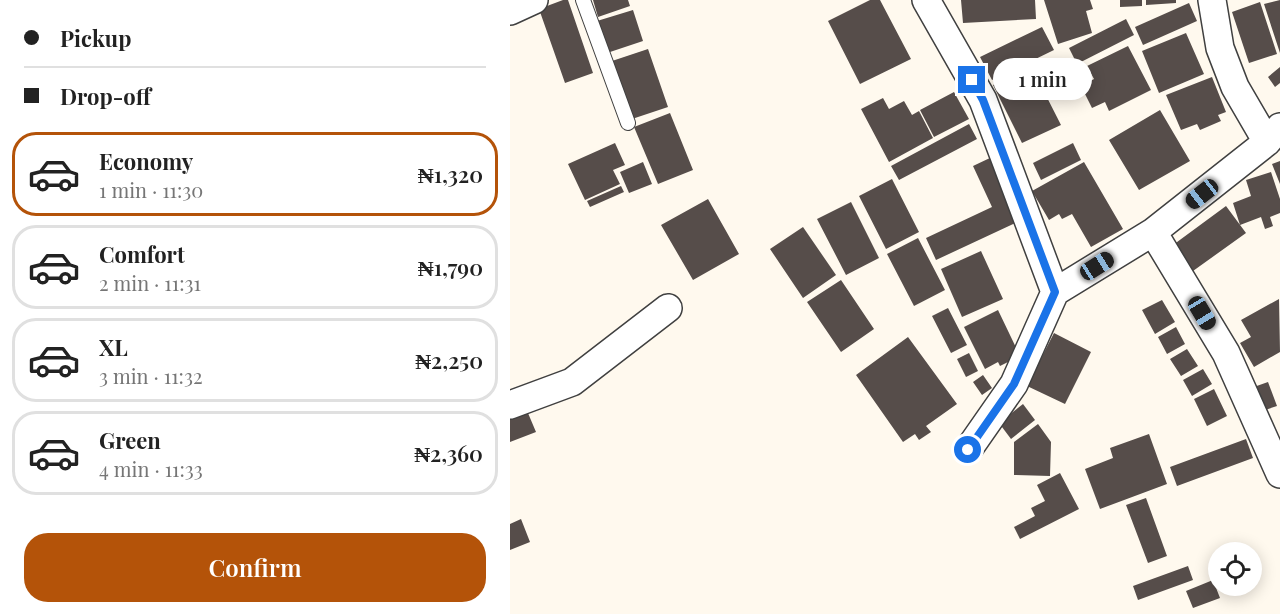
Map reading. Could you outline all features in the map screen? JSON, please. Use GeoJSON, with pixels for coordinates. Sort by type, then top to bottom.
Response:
{"type":"FeatureCollection","features":[{"type":"Feature","properties":{"kind":"street"},"geometry":{"type":"LineString","coordinates":[[510,11],[534,0]]}},
{"type":"Feature","properties":{"kind":"street"},"geometry":{"type":"LineString","coordinates":[[926,0],[983,100],[1055,292]]}},
{"type":"Feature","properties":{"kind":"street"},"geometry":{"type":"LineString","coordinates":[[968,450],[1014,384],[1055,292],[1153,232],[1274,134],[1235,87],[1220,48],[1212,0]]}},
{"type":"Feature","properties":{"kind":"street"},"geometry":{"type":"LineString","coordinates":[[1153,232],[1226,353],[1280,474]]}},
{"type":"Feature","properties":{"kind":"street"},"geometry":{"type":"LineString","coordinates":[[510,405],[572,382],[668,308]]}},
{"type":"Feature","properties":{"kind":"lane"},"geometry":{"type":"LineString","coordinates":[[583,0],[628,123]]}},
{"type":"Feature","properties":{"kind":"building"},"geometry":{"type":"Polygon","coordinates":[[[568,0],[593,73],[565,83],[539,9],[568,0]]]}},
{"type":"Feature","properties":{"kind":"building"},"geometry":{"type":"Polygon","coordinates":[[[593,0],[628,0],[630,6],[598,17],[593,0]]]}},
{"type":"Feature","properties":{"kind":"building"},"geometry":{"type":"Polygon","coordinates":[[[870,0],[880,0],[911,59],[860,84],[828,21],[870,0]]]}},
{"type":"Feature","properties":{"kind":"building"},"geometry":{"type":"Polygon","coordinates":[[[961,0],[1035,0],[1036,19],[963,23],[961,0]]]}},
{"type":"Feature","properties":{"kind":"building"},"geometry":{"type":"Polygon","coordinates":[[[1044,0],[1090,0],[1093,9],[1086,11],[1092,33],[1058,44],[1044,0]]]}},
{"type":"Feature","properties":{"kind":"building"},"geometry":{"type":"Polygon","coordinates":[[[1120,0],[1142,0],[1142,6],[1120,7],[1120,0]]]}},
{"type":"Feature","properties":{"kind":"building"},"geometry":{"type":"Polygon","coordinates":[[[1146,0],[1176,0],[1176,3],[1146,5],[1146,0]]]}},
{"type":"Feature","properties":{"kind":"building"},"geometry":{"type":"Polygon","coordinates":[[[1280,0],[1280,53],[1264,4],[1280,0]]]}},
{"type":"Feature","properties":{"kind":"building"},"geometry":{"type":"Polygon","coordinates":[[[1260,2],[1277,54],[1249,63],[1232,12],[1260,2]]]}},
{"type":"Feature","properties":{"kind":"building"},"geometry":{"type":"Polygon","coordinates":[[[1189,3],[1197,21],[1143,45],[1135,27],[1189,3]]]}},
{"type":"Feature","properties":{"kind":"building"},"geometry":{"type":"Polygon","coordinates":[[[633,10],[643,41],[607,53],[597,21],[633,10]]]}},
{"type":"Feature","properties":{"kind":"building"},"geometry":{"type":"Polygon","coordinates":[[[1126,19],[1134,35],[1077,64],[1069,48],[1126,19]]]}},
{"type":"Feature","properties":{"kind":"building"},"geometry":{"type":"Polygon","coordinates":[[[1042,27],[1054,50],[992,80],[980,57],[1042,27]]]}},
{"type":"Feature","properties":{"kind":"building"},"geometry":{"type":"Polygon","coordinates":[[[1186,33],[1204,74],[1159,93],[1142,51],[1186,33]]]}},
{"type":"Feature","properties":{"kind":"building"},"geometry":{"type":"Polygon","coordinates":[[[1128,46],[1151,90],[1109,111],[1105,102],[1092,108],[1081,86],[1094,79],[1087,66],[1128,46]]]}},
{"type":"Feature","properties":{"kind":"building"},"geometry":{"type":"Polygon","coordinates":[[[648,49],[668,107],[632,119],[612,61],[648,49]]]}},
{"type":"Feature","properties":{"kind":"building"},"geometry":{"type":"Polygon","coordinates":[[[1031,66],[1061,125],[1022,143],[993,85],[1031,66]]]}},
{"type":"Feature","properties":{"kind":"building"},"geometry":{"type":"Polygon","coordinates":[[[1280,67],[1280,83],[1275,87],[1268,77],[1280,67]]]}},
{"type":"Feature","properties":{"kind":"building"},"geometry":{"type":"Polygon","coordinates":[[[1212,77],[1226,112],[1218,115],[1221,121],[1200,130],[1197,124],[1181,130],[1166,95],[1212,77]]]}},
{"type":"Feature","properties":{"kind":"building"},"geometry":{"type":"Polygon","coordinates":[[[954,92],[969,119],[934,137],[920,110],[954,92]]]}},
{"type":"Feature","properties":{"kind":"building"},"geometry":{"type":"Polygon","coordinates":[[[883,98],[889,109],[904,101],[912,115],[919,111],[933,138],[889,162],[861,109],[883,98]]]}},
{"type":"Feature","properties":{"kind":"building"},"geometry":{"type":"Polygon","coordinates":[[[1160,110],[1190,161],[1139,190],[1109,140],[1160,110]]]}},
{"type":"Feature","properties":{"kind":"building"},"geometry":{"type":"Polygon","coordinates":[[[670,113],[693,170],[658,184],[634,127],[670,113]]]}},
{"type":"Feature","properties":{"kind":"building"},"geometry":{"type":"Polygon","coordinates":[[[969,124],[977,139],[899,180],[891,166],[969,124]]]}},
{"type":"Feature","properties":{"kind":"building"},"geometry":{"type":"Polygon","coordinates":[[[615,143],[625,165],[613,170],[620,184],[585,200],[568,164],[615,143]]]}},
{"type":"Feature","properties":{"kind":"building"},"geometry":{"type":"Polygon","coordinates":[[[1073,143],[1081,160],[1041,180],[1033,163],[1073,143]]]}},
{"type":"Feature","properties":{"kind":"building"},"geometry":{"type":"Polygon","coordinates":[[[992,157],[1022,220],[936,260],[926,238],[992,207],[973,166],[992,157]]]}},
{"type":"Feature","properties":{"kind":"building"},"geometry":{"type":"Polygon","coordinates":[[[1280,161],[1280,184],[1272,164],[1280,161]]]}},
{"type":"Feature","properties":{"kind":"building"},"geometry":{"type":"Polygon","coordinates":[[[643,162],[652,184],[629,193],[620,172],[643,162]]]}},
{"type":"Feature","properties":{"kind":"building"},"geometry":{"type":"Polygon","coordinates":[[[1084,162],[1123,229],[1091,247],[1072,214],[1062,219],[1059,214],[1049,220],[1032,191],[1084,162]]]}},
{"type":"Feature","properties":{"kind":"building"},"geometry":{"type":"Polygon","coordinates":[[[1271,172],[1280,199],[1280,213],[1270,217],[1273,226],[1265,229],[1261,217],[1240,225],[1233,203],[1251,196],[1246,180],[1271,172]]]}},
{"type":"Feature","properties":{"kind":"building"},"geometry":{"type":"Polygon","coordinates":[[[892,179],[919,232],[886,249],[859,196],[892,179]]]}},
{"type":"Feature","properties":{"kind":"building"},"geometry":{"type":"Polygon","coordinates":[[[621,186],[624,192],[590,207],[587,201],[621,186]]]}},
{"type":"Feature","properties":{"kind":"building"},"geometry":{"type":"Polygon","coordinates":[[[708,199],[739,254],[693,280],[661,225],[708,199]]]}},
{"type":"Feature","properties":{"kind":"building"},"geometry":{"type":"Polygon","coordinates":[[[851,202],[879,258],[846,275],[817,219],[851,202]]]}},
{"type":"Feature","properties":{"kind":"building"},"geometry":{"type":"Polygon","coordinates":[[[1226,206],[1246,233],[1193,271],[1173,245],[1226,206]]]}},
{"type":"Feature","properties":{"kind":"building"},"geometry":{"type":"Polygon","coordinates":[[[803,227],[836,275],[803,298],[770,249],[803,227]]]}},
{"type":"Feature","properties":{"kind":"building"},"geometry":{"type":"Polygon","coordinates":[[[918,238],[945,290],[914,306],[887,254],[918,238]]]}},
{"type":"Feature","properties":{"kind":"building"},"geometry":{"type":"Polygon","coordinates":[[[981,251],[1003,299],[962,317],[941,269],[981,251]]]}},
{"type":"Feature","properties":{"kind":"building"},"geometry":{"type":"Polygon","coordinates":[[[841,280],[874,329],[841,352],[807,302],[841,280]]]}},
{"type":"Feature","properties":{"kind":"building"},"geometry":{"type":"Polygon","coordinates":[[[1279,299],[1280,352],[1254,367],[1240,343],[1251,337],[1241,320],[1279,299]]]}},
{"type":"Feature","properties":{"kind":"building"},"geometry":{"type":"Polygon","coordinates":[[[1162,300],[1175,322],[1155,334],[1142,310],[1162,300]]]}},
{"type":"Feature","properties":{"kind":"building"},"geometry":{"type":"Polygon","coordinates":[[[948,308],[967,345],[951,353],[932,316],[948,308]]]}},
{"type":"Feature","properties":{"kind":"building"},"geometry":{"type":"Polygon","coordinates":[[[998,310],[1020,356],[1000,366],[998,362],[985,369],[964,327],[998,310]]]}},
{"type":"Feature","properties":{"kind":"building"},"geometry":{"type":"Polygon","coordinates":[[[1176,327],[1185,344],[1167,354],[1158,337],[1176,327]]]}},
{"type":"Feature","properties":{"kind":"building"},"geometry":{"type":"Polygon","coordinates":[[[1054,333],[1091,352],[1065,404],[1027,386],[1054,333]]]}},
{"type":"Feature","properties":{"kind":"building"},"geometry":{"type":"Polygon","coordinates":[[[908,337],[957,404],[926,426],[931,432],[919,440],[915,434],[903,442],[856,375],[908,337]]]}},
{"type":"Feature","properties":{"kind":"building"},"geometry":{"type":"Polygon","coordinates":[[[1187,349],[1198,366],[1181,376],[1170,359],[1187,349]]]}},
{"type":"Feature","properties":{"kind":"building"},"geometry":{"type":"Polygon","coordinates":[[[969,353],[978,371],[966,377],[957,359],[969,353]]]}},
{"type":"Feature","properties":{"kind":"building"},"geometry":{"type":"Polygon","coordinates":[[[1203,369],[1212,384],[1192,396],[1183,380],[1203,369]]]}},
{"type":"Feature","properties":{"kind":"building"},"geometry":{"type":"Polygon","coordinates":[[[983,375],[992,388],[982,395],[973,382],[983,375]]]}},
{"type":"Feature","properties":{"kind":"building"},"geometry":{"type":"Polygon","coordinates":[[[1268,382],[1277,406],[1259,412],[1251,388],[1268,382]]]}},
{"type":"Feature","properties":{"kind":"building"},"geometry":{"type":"Polygon","coordinates":[[[1214,389],[1227,416],[1207,426],[1194,399],[1214,389]]]}},
{"type":"Feature","properties":{"kind":"building"},"geometry":{"type":"Polygon","coordinates":[[[1023,404],[1035,420],[1011,439],[999,423],[1023,404]]]}},
{"type":"Feature","properties":{"kind":"building"},"geometry":{"type":"Polygon","coordinates":[[[525,406],[536,432],[510,442],[510,412],[525,406]]]}},
{"type":"Feature","properties":{"kind":"building"},"geometry":{"type":"Polygon","coordinates":[[[1038,424],[1051,442],[1050,476],[1014,475],[1014,442],[1038,424]]]}},
{"type":"Feature","properties":{"kind":"building"},"geometry":{"type":"Polygon","coordinates":[[[1149,434],[1167,484],[1100,509],[1085,469],[1113,458],[1110,448],[1149,434]]]}},
{"type":"Feature","properties":{"kind":"building"},"geometry":{"type":"Polygon","coordinates":[[[1246,439],[1253,458],[1177,486],[1170,467],[1246,439]]]}},
{"type":"Feature","properties":{"kind":"building"},"geometry":{"type":"Polygon","coordinates":[[[1060,473],[1079,509],[1020,539],[1014,527],[1035,516],[1031,508],[1045,501],[1037,485],[1060,473]]]}},
{"type":"Feature","properties":{"kind":"building"},"geometry":{"type":"Polygon","coordinates":[[[1146,498],[1167,556],[1148,563],[1126,505],[1146,498]]]}},
{"type":"Feature","properties":{"kind":"building"},"geometry":{"type":"Polygon","coordinates":[[[521,519],[530,542],[510,550],[510,524],[521,519]]]}},
{"type":"Feature","properties":{"kind":"building"},"geometry":{"type":"Polygon","coordinates":[[[1188,566],[1193,580],[1138,600],[1133,586],[1188,566]]]}},
{"type":"Feature","properties":{"kind":"building"},"geometry":{"type":"Polygon","coordinates":[[[1208,582],[1208,596],[1219,596],[1220,598],[1193,608],[1186,591],[1208,582]]]}},
{"type":"Feature","properties":{"kind":"route"},"geometry":{"type":"LineString","coordinates":[[968,450],[1014,384],[1055,292],[983,100],[972,80]]}}]}
